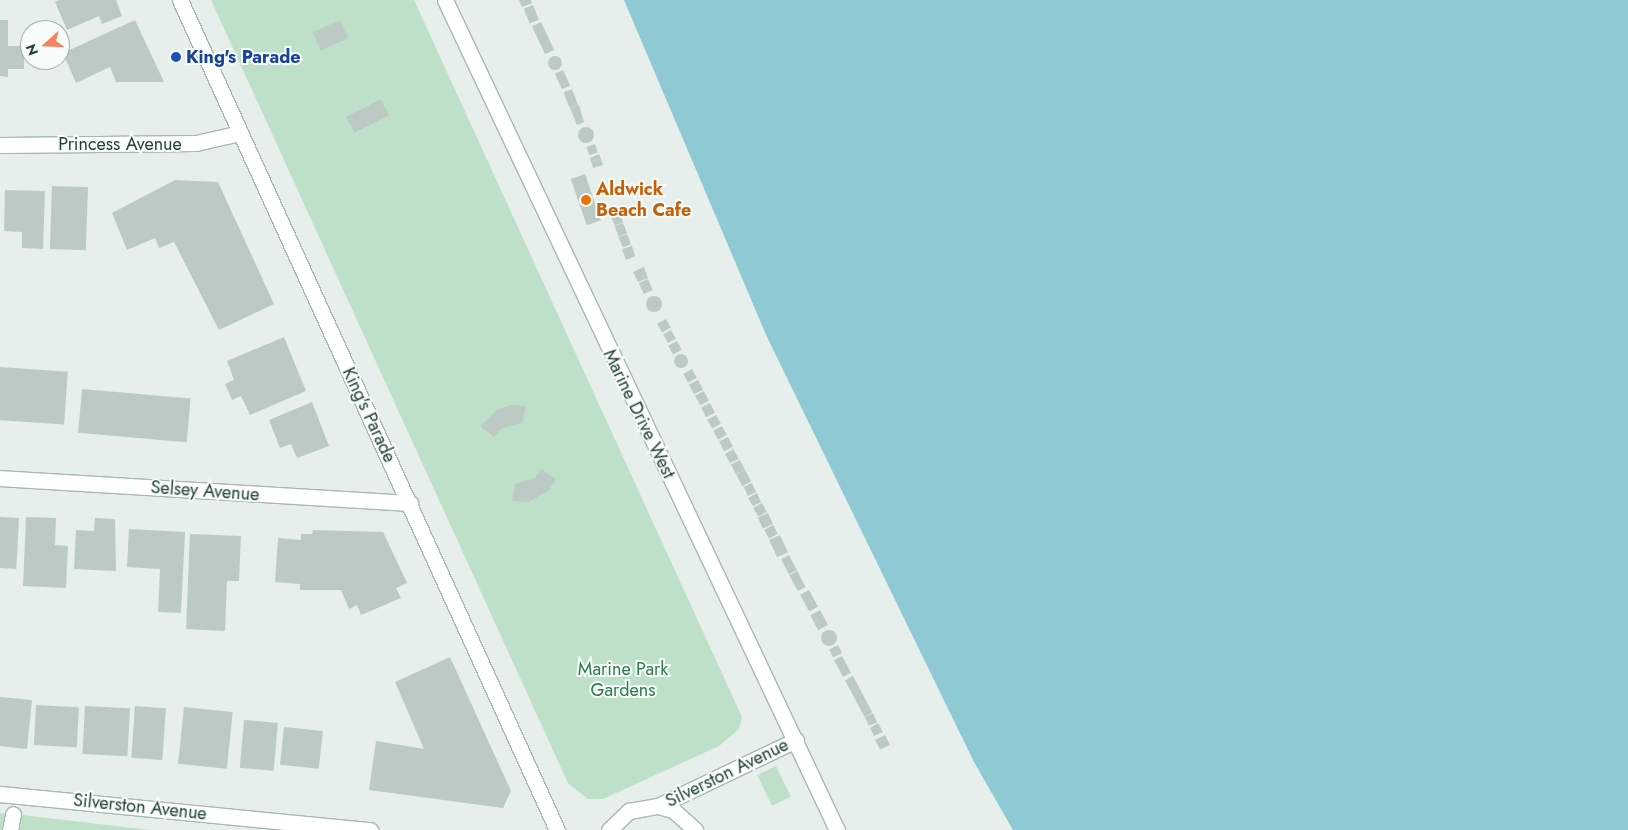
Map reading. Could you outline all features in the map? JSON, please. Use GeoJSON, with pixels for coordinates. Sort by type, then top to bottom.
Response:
{"type":"FeatureCollection","features":[{"type":"Feature","properties":{"kind":"street","name":"King's Parade"},"geometry":{"type":"LineString","coordinates":[[180,0],[557,830]]}},
{"type":"Feature","properties":{"kind":"street","name":"Marine Drive West"},"geometry":{"type":"LineString","coordinates":[[445,0],[796,740],[833,829]]}},
{"type":"Feature","properties":{"kind":"street","name":"Princess Avenue"},"geometry":{"type":"LineString","coordinates":[[0,145],[196,143],[240,132]]}},
{"type":"Feature","properties":{"kind":"street","name":"Selsey Avenue"},"geometry":{"type":"LineString","coordinates":[[0,478],[410,503]]}},
{"type":"Feature","properties":{"kind":"street","name":"Silverston Avenue"},"geometry":{"type":"LineString","coordinates":[[609,830],[629,811],[658,806],[796,740]]}},
{"type":"Feature","properties":{"kind":"street","name":"Silverston Avenue"},"geometry":{"type":"LineString","coordinates":[[0,794],[370,830]]}},
{"type":"Feature","properties":{"kind":"street","name":"Silverston Avenue"},"geometry":{"type":"LineString","coordinates":[[658,806],[673,810],[695,830]]}},
{"type":"Feature","properties":{"kind":"street"},"geometry":{"type":"LineString","coordinates":[[10,830],[13,814]]}},
{"type":"Feature","properties":{"kind":"green space","name":"Marine Park Gardens"},"geometry":{"type":"Polygon","coordinates":[[[211,0],[414,0],[742,717],[739,729],[719,746],[603,799],[588,799],[568,783],[211,0]]]}},
{"type":"Feature","properties":{"kind":"green space"},"geometry":{"type":"Polygon","coordinates":[[[776,766],[791,797],[772,806],[757,775],[776,766]]]}},
{"type":"Feature","properties":{"kind":"green space"},"geometry":{"type":"Polygon","coordinates":[[[0,813],[13,814],[151,830],[0,830],[0,813]]]}},
{"type":"Feature","properties":{"kind":"water"},"geometry":{"type":"Polygon","coordinates":[[[624,0],[1628,0],[1628,830],[1013,830],[974,762],[767,337],[624,0]]]}},
{"type":"Feature","properties":{"kind":"building"},"geometry":{"type":"Polygon","coordinates":[[[59,0],[116,0],[122,16],[102,24],[99,16],[70,29],[70,20],[63,20],[55,2],[59,0]]]}},
{"type":"Feature","properties":{"kind":"building"},"geometry":{"type":"Polygon","coordinates":[[[519,0],[531,0],[532,3],[522,7],[519,0]]]}},
{"type":"Feature","properties":{"kind":"building"},"geometry":{"type":"Polygon","coordinates":[[[533,5],[539,20],[530,24],[524,9],[533,5]]]}},
{"type":"Feature","properties":{"kind":"building"},"geometry":{"type":"Polygon","coordinates":[[[0,20],[8,20],[8,46],[20,46],[20,69],[8,69],[8,77],[0,76],[0,20]]]}},
{"type":"Feature","properties":{"kind":"building"},"geometry":{"type":"Polygon","coordinates":[[[135,20],[164,82],[116,82],[110,67],[76,83],[70,69],[70,50],[135,20]]]}},
{"type":"Feature","properties":{"kind":"building"},"geometry":{"type":"Polygon","coordinates":[[[340,20],[348,38],[321,50],[313,32],[340,20]]]}},
{"type":"Feature","properties":{"kind":"building"},"geometry":{"type":"Polygon","coordinates":[[[541,22],[554,50],[545,54],[532,26],[541,22]]]}},
{"type":"Feature","properties":{"kind":"building"},"geometry":{"type":"Polygon","coordinates":[[[555,56],[560,58],[562,63],[560,68],[555,70],[550,68],[548,63],[550,58],[555,56]]]}},
{"type":"Feature","properties":{"kind":"building"},"geometry":{"type":"Polygon","coordinates":[[[563,70],[570,85],[562,89],[555,74],[563,70]]]}},
{"type":"Feature","properties":{"kind":"building"},"geometry":{"type":"Polygon","coordinates":[[[572,89],[578,105],[570,108],[564,92],[572,89]]]}},
{"type":"Feature","properties":{"kind":"building"},"geometry":{"type":"Polygon","coordinates":[[[381,99],[389,115],[354,133],[346,117],[381,99]]]}},
{"type":"Feature","properties":{"kind":"building"},"geometry":{"type":"Polygon","coordinates":[[[579,105],[584,122],[577,125],[570,108],[579,105]]]}},
{"type":"Feature","properties":{"kind":"building"},"geometry":{"type":"Polygon","coordinates":[[[586,127],[594,135],[586,143],[578,135],[586,127]]]}},
{"type":"Feature","properties":{"kind":"building"},"geometry":{"type":"Polygon","coordinates":[[[595,144],[598,153],[589,155],[586,147],[595,144]]]}},
{"type":"Feature","properties":{"kind":"building"},"geometry":{"type":"Polygon","coordinates":[[[599,154],[603,165],[593,168],[590,158],[599,154]]]}},
{"type":"Feature","properties":{"kind":"building","name":"Aldwick Beach Cafe"},"geometry":{"type":"Polygon","coordinates":[[[585,174],[601,220],[587,225],[571,179],[585,174]]]}},
{"type":"Feature","properties":{"kind":"building"},"geometry":{"type":"Polygon","coordinates":[[[175,180],[218,182],[274,304],[219,330],[174,242],[159,248],[155,238],[127,250],[112,213],[175,180]]]}},
{"type":"Feature","properties":{"kind":"building"},"geometry":{"type":"Polygon","coordinates":[[[52,186],[88,187],[86,250],[50,249],[52,186]]]}},
{"type":"Feature","properties":{"kind":"building"},"geometry":{"type":"Polygon","coordinates":[[[5,190],[45,191],[43,249],[22,248],[22,232],[4,231],[5,190]]]}},
{"type":"Feature","properties":{"kind":"building"},"geometry":{"type":"Polygon","coordinates":[[[619,212],[623,222],[615,226],[611,215],[619,212]]]}},
{"type":"Feature","properties":{"kind":"building"},"geometry":{"type":"Polygon","coordinates":[[[623,223],[627,233],[619,237],[615,226],[623,223]]]}},
{"type":"Feature","properties":{"kind":"building"},"geometry":{"type":"Polygon","coordinates":[[[627,234],[631,244],[623,248],[619,237],[627,234]]]}},
{"type":"Feature","properties":{"kind":"building"},"geometry":{"type":"Polygon","coordinates":[[[632,246],[635,256],[626,260],[622,249],[632,246]]]}},
{"type":"Feature","properties":{"kind":"building"},"geometry":{"type":"Polygon","coordinates":[[[644,267],[648,278],[638,282],[633,272],[644,267]]]}},
{"type":"Feature","properties":{"kind":"building"},"geometry":{"type":"Polygon","coordinates":[[[648,279],[653,290],[644,294],[639,283],[648,279]]]}},
{"type":"Feature","properties":{"kind":"building"},"geometry":{"type":"Polygon","coordinates":[[[654,296],[660,298],[662,304],[660,310],[654,312],[648,310],[646,304],[648,298],[654,296]]]}},
{"type":"Feature","properties":{"kind":"building"},"geometry":{"type":"Polygon","coordinates":[[[666,319],[671,328],[662,333],[657,324],[666,319]]]}},
{"type":"Feature","properties":{"kind":"building"},"geometry":{"type":"Polygon","coordinates":[[[671,330],[676,339],[668,343],[663,334],[671,330]]]}},
{"type":"Feature","properties":{"kind":"building"},"geometry":{"type":"Polygon","coordinates":[[[284,337],[306,391],[250,415],[241,396],[232,400],[225,384],[234,380],[227,361],[284,337]]]}},
{"type":"Feature","properties":{"kind":"building"},"geometry":{"type":"Polygon","coordinates":[[[677,341],[682,350],[673,355],[668,346],[677,341]]]}},
{"type":"Feature","properties":{"kind":"building"},"geometry":{"type":"Polygon","coordinates":[[[681,354],[686,356],[688,361],[686,366],[681,368],[676,366],[674,361],[676,356],[681,354]]]}},
{"type":"Feature","properties":{"kind":"building"},"geometry":{"type":"Polygon","coordinates":[[[0,367],[68,372],[64,425],[0,420],[0,367]]]}},
{"type":"Feature","properties":{"kind":"building"},"geometry":{"type":"Polygon","coordinates":[[[692,369],[697,378],[688,383],[683,374],[692,369]]]}},
{"type":"Feature","properties":{"kind":"building"},"geometry":{"type":"Polygon","coordinates":[[[698,380],[703,390],[694,394],[689,385],[698,380]]]}},
{"type":"Feature","properties":{"kind":"building"},"geometry":{"type":"Polygon","coordinates":[[[82,389],[191,398],[187,442],[78,433],[82,389]]]}},
{"type":"Feature","properties":{"kind":"building"},"geometry":{"type":"Polygon","coordinates":[[[704,391],[709,401],[700,405],[695,396],[704,391]]]}},
{"type":"Feature","properties":{"kind":"building"},"geometry":{"type":"Polygon","coordinates":[[[312,402],[329,446],[297,458],[291,444],[280,448],[269,420],[312,402]]]}},
{"type":"Feature","properties":{"kind":"building"},"geometry":{"type":"Polygon","coordinates":[[[710,403],[715,413],[706,417],[701,408],[710,403]]]}},
{"type":"Feature","properties":{"kind":"building"},"geometry":{"type":"Polygon","coordinates":[[[510,405],[526,406],[522,423],[502,428],[494,437],[480,426],[497,410],[510,405]]]}},
{"type":"Feature","properties":{"kind":"building"},"geometry":{"type":"Polygon","coordinates":[[[716,415],[721,424],[712,429],[707,420],[716,415]]]}},
{"type":"Feature","properties":{"kind":"building"},"geometry":{"type":"Polygon","coordinates":[[[722,426],[727,435],[718,440],[713,431],[722,426]]]}},
{"type":"Feature","properties":{"kind":"building"},"geometry":{"type":"Polygon","coordinates":[[[728,437],[733,447],[724,451],[719,442],[728,437]]]}},
{"type":"Feature","properties":{"kind":"building"},"geometry":{"type":"Polygon","coordinates":[[[733,449],[739,459],[730,463],[725,454],[733,449]]]}},
{"type":"Feature","properties":{"kind":"building"},"geometry":{"type":"Polygon","coordinates":[[[740,460],[745,470],[736,474],[731,465],[740,460]]]}},
{"type":"Feature","properties":{"kind":"building"},"geometry":{"type":"Polygon","coordinates":[[[542,469],[556,480],[548,491],[528,502],[512,501],[515,484],[535,478],[542,469]]]}},
{"type":"Feature","properties":{"kind":"building"},"geometry":{"type":"Polygon","coordinates":[[[745,470],[751,481],[743,486],[736,475],[745,470]]]}},
{"type":"Feature","properties":{"kind":"building"},"geometry":{"type":"Polygon","coordinates":[[[752,483],[756,492],[748,496],[744,487],[752,483]]]}},
{"type":"Feature","properties":{"kind":"building"},"geometry":{"type":"Polygon","coordinates":[[[757,493],[761,502],[753,506],[748,498],[757,493]]]}},
{"type":"Feature","properties":{"kind":"building"},"geometry":{"type":"Polygon","coordinates":[[[762,503],[767,512],[758,517],[753,508],[762,503]]]}},
{"type":"Feature","properties":{"kind":"building"},"geometry":{"type":"Polygon","coordinates":[[[768,513],[773,524],[763,528],[758,517],[768,513]]]}},
{"type":"Feature","properties":{"kind":"building"},"geometry":{"type":"Polygon","coordinates":[[[0,517],[19,518],[16,569],[0,568],[0,517]]]}},
{"type":"Feature","properties":{"kind":"building"},"geometry":{"type":"Polygon","coordinates":[[[26,517],[56,518],[55,545],[68,546],[66,588],[23,586],[26,517]]]}},
{"type":"Feature","properties":{"kind":"building"},"geometry":{"type":"Polygon","coordinates":[[[95,518],[115,519],[116,571],[74,569],[76,530],[94,531],[95,518]]]}},
{"type":"Feature","properties":{"kind":"building"},"geometry":{"type":"Polygon","coordinates":[[[773,525],[778,534],[769,539],[764,530],[773,525]]]}},
{"type":"Feature","properties":{"kind":"building"},"geometry":{"type":"Polygon","coordinates":[[[129,529],[185,532],[181,613],[158,612],[160,569],[127,567],[129,529]]]}},
{"type":"Feature","properties":{"kind":"building"},"geometry":{"type":"Polygon","coordinates":[[[313,530],[383,532],[407,583],[396,588],[401,598],[361,615],[357,605],[349,609],[341,590],[300,590],[300,584],[275,582],[278,538],[301,540],[301,534],[312,534],[313,530]]]}},
{"type":"Feature","properties":{"kind":"building"},"geometry":{"type":"Polygon","coordinates":[[[190,534],[241,536],[239,581],[227,581],[225,631],[186,629],[190,534]]]}},
{"type":"Feature","properties":{"kind":"building"},"geometry":{"type":"Polygon","coordinates":[[[780,535],[788,552],[777,557],[769,540],[780,535]]]}},
{"type":"Feature","properties":{"kind":"building"},"geometry":{"type":"Polygon","coordinates":[[[789,555],[797,570],[789,574],[781,559],[789,555]]]}},
{"type":"Feature","properties":{"kind":"building"},"geometry":{"type":"Polygon","coordinates":[[[797,571],[806,587],[798,591],[789,575],[797,571]]]}},
{"type":"Feature","properties":{"kind":"building"},"geometry":{"type":"Polygon","coordinates":[[[809,590],[818,607],[809,611],[800,595],[809,590]]]}},
{"type":"Feature","properties":{"kind":"building"},"geometry":{"type":"Polygon","coordinates":[[[820,610],[828,625],[818,630],[810,615],[820,610]]]}},
{"type":"Feature","properties":{"kind":"building"},"geometry":{"type":"Polygon","coordinates":[[[829,630],[835,632],[837,638],[835,644],[829,646],[823,644],[821,638],[823,632],[829,630]]]}},
{"type":"Feature","properties":{"kind":"building"},"geometry":{"type":"Polygon","coordinates":[[[838,645],[842,653],[833,658],[829,650],[838,645]]]}},
{"type":"Feature","properties":{"kind":"building"},"geometry":{"type":"Polygon","coordinates":[[[842,656],[851,673],[843,677],[834,660],[842,656]]]}},
{"type":"Feature","properties":{"kind":"building"},"geometry":{"type":"Polygon","coordinates":[[[450,657],[511,791],[503,808],[369,790],[376,741],[424,749],[395,682],[450,657]]]}},
{"type":"Feature","properties":{"kind":"building"},"geometry":{"type":"Polygon","coordinates":[[[853,676],[872,712],[864,716],[845,680],[853,676]]]}},
{"type":"Feature","properties":{"kind":"building"},"geometry":{"type":"Polygon","coordinates":[[[0,697],[32,700],[27,749],[0,746],[0,697]]]}},
{"type":"Feature","properties":{"kind":"building"},"geometry":{"type":"Polygon","coordinates":[[[36,705],[79,707],[77,747],[34,745],[36,705]]]}},
{"type":"Feature","properties":{"kind":"building"},"geometry":{"type":"Polygon","coordinates":[[[85,706],[130,708],[127,756],[82,754],[85,706]]]}},
{"type":"Feature","properties":{"kind":"building"},"geometry":{"type":"Polygon","coordinates":[[[135,706],[166,708],[162,760],[131,758],[135,706]]]}},
{"type":"Feature","properties":{"kind":"building"},"geometry":{"type":"Polygon","coordinates":[[[184,707],[233,712],[227,769],[178,764],[184,707]]]}},
{"type":"Feature","properties":{"kind":"building"},"geometry":{"type":"Polygon","coordinates":[[[873,713],[877,722],[869,726],[865,717],[873,713]]]}},
{"type":"Feature","properties":{"kind":"building"},"geometry":{"type":"Polygon","coordinates":[[[244,720],[278,723],[274,771],[240,768],[244,720]]]}},
{"type":"Feature","properties":{"kind":"building"},"geometry":{"type":"Polygon","coordinates":[[[878,723],[883,732],[874,736],[870,728],[878,723]]]}},
{"type":"Feature","properties":{"kind":"building"},"geometry":{"type":"Polygon","coordinates":[[[284,727],[323,731],[319,769],[280,765],[284,727]]]}},
{"type":"Feature","properties":{"kind":"building"},"geometry":{"type":"Polygon","coordinates":[[[885,735],[890,745],[880,750],[875,740],[885,735]]]}},
{"type":"Feature","properties":{"kind":"place","name":"King's Parade"},"geometry":{"type":"Point","coordinates":[176,57]}},
{"type":"Feature","properties":{"kind":"place","name":"Aldwick Beach Cafe"},"geometry":{"type":"Point","coordinates":[586,200]}}]}
